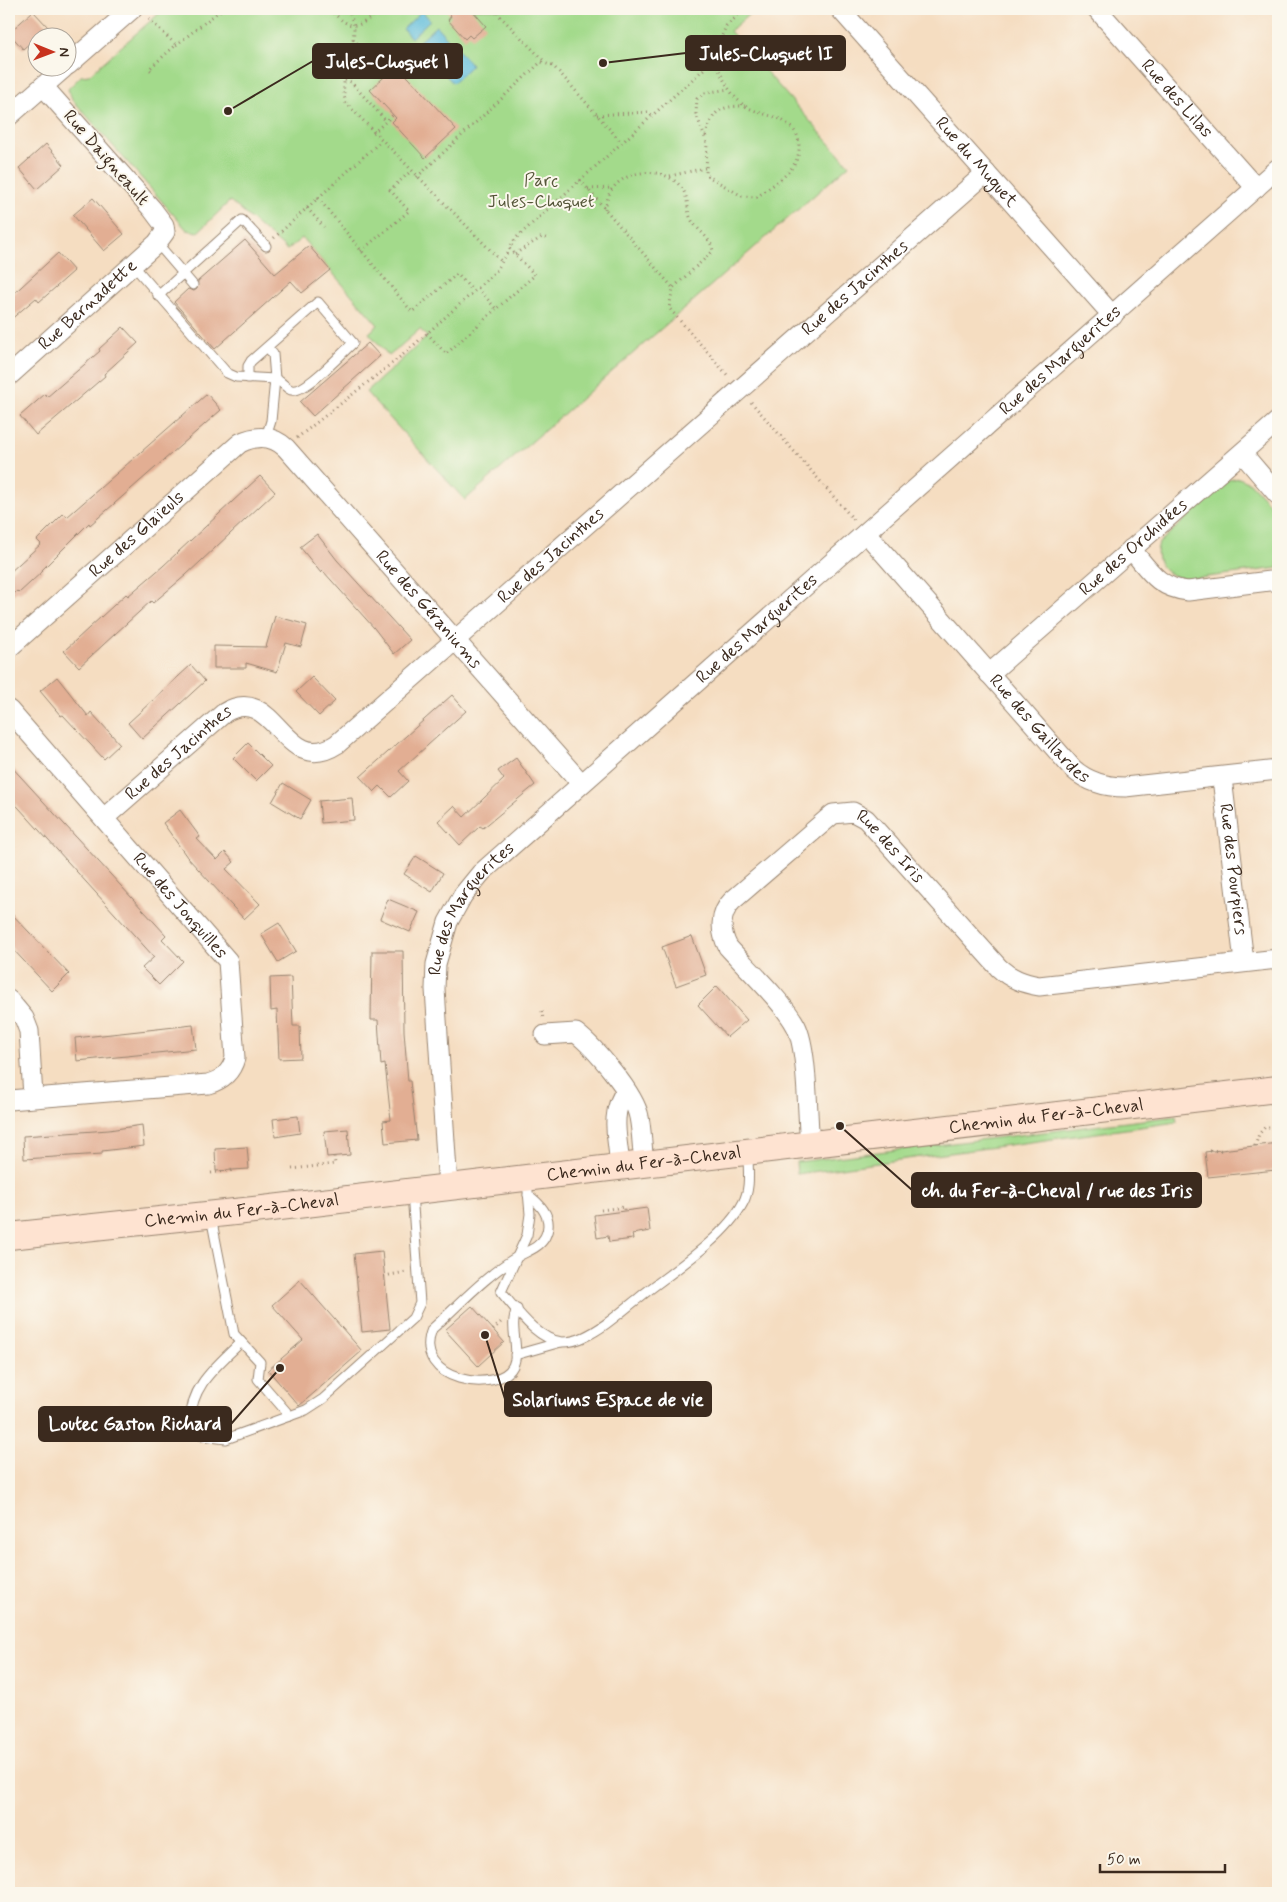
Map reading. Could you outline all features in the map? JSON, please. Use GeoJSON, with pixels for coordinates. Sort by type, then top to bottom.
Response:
{"type":"FeatureCollection","features":[{"type":"Feature","properties":{"kind":"street"},"geometry":{"type":"LineString","coordinates":[[78,56],[132,9]]}},
{"type":"Feature","properties":{"kind":"street","name":"Rue du Muguet"},"geometry":{"type":"LineString","coordinates":[[840,9],[1113,316]]}},
{"type":"Feature","properties":{"kind":"street","name":"Rue des Lilas"},"geometry":{"type":"LineString","coordinates":[[1097,9],[1256,188]]}},
{"type":"Feature","properties":{"kind":"street"},"geometry":{"type":"LineString","coordinates":[[9,116],[52,78]]}},
{"type":"Feature","properties":{"kind":"street","name":"Rue Daigneault"},"geometry":{"type":"LineString","coordinates":[[43,86],[152,209],[164,225],[161,238]]}},
{"type":"Feature","properties":{"kind":"street","name":"Rue des Marguerites"},"geometry":{"type":"LineString","coordinates":[[448,1187],[435,989],[436,964],[443,936],[453,912],[474,881],[862,529],[1113,316],[1278,168]]}},
{"type":"Feature","properties":{"kind":"street","name":"Rue des Jacinthes"},"geometry":{"type":"LineString","coordinates":[[104,818],[229,710],[244,706],[254,707],[301,750],[322,752],[337,744],[986,173]]}},
{"type":"Feature","properties":{"kind":"street","name":"Rue Bernadette"},"geometry":{"type":"LineString","coordinates":[[9,376],[161,238]]}},
{"type":"Feature","properties":{"kind":"street","name":"Rue des Orchidées"},"geometry":{"type":"LineString","coordinates":[[989,674],[1278,421]]}},
{"type":"Feature","properties":{"kind":"street","name":"Rue des Glaïeuls"},"geometry":{"type":"LineString","coordinates":[[9,648],[240,443],[251,438],[269,438]]}},
{"type":"Feature","properties":{"kind":"street","name":"Rue des Géraniums"},"geometry":{"type":"LineString","coordinates":[[269,438],[286,448],[581,783]]}},
{"type":"Feature","properties":{"kind":"street"},"geometry":{"type":"LineString","coordinates":[[1242,453],[1278,495]]}},
{"type":"Feature","properties":{"kind":"street","name":"Rue des Gaillardes"},"geometry":{"type":"LineString","coordinates":[[862,529],[1073,769],[1086,779],[1113,787],[1125,787],[1222,778],[1278,770]]}},
{"type":"Feature","properties":{"kind":"street"},"geometry":{"type":"LineString","coordinates":[[1131,549],[1158,581],[1174,589],[1188,590],[1278,580]]}},
{"type":"Feature","properties":{"kind":"street","name":"Rue des Jonquilles"},"geometry":{"type":"LineString","coordinates":[[9,710],[228,961],[235,1058],[234,1065],[224,1077],[208,1084],[9,1100]]}},
{"type":"Feature","properties":{"kind":"street","name":"Rue des Pourpiers"},"geometry":{"type":"LineString","coordinates":[[1222,778],[1244,962]]}},
{"type":"Feature","properties":{"kind":"street","name":"Rue des Iris"},"geometry":{"type":"LineString","coordinates":[[810,1145],[802,1049],[798,1033],[791,1018],[728,947],[722,935],[722,924],[724,912],[732,901],[833,814],[853,812],[866,820],[999,968],[1017,981],[1039,986],[1278,959]]}},
{"type":"Feature","properties":{"kind":"street"},"geometry":{"type":"LineString","coordinates":[[9,1000],[24,1018],[29,1031],[33,1097]]}},
{"type":"Feature","properties":{"kind":"street"},"geometry":{"type":"LineString","coordinates":[[545,1035],[578,1034],[626,1090],[639,1117],[632,1165]]}},
{"type":"Feature","properties":{"kind":"street","name":"Chemin du Fer-à-Cheval"},"geometry":{"type":"LineString","coordinates":[[9,1236],[448,1187],[528,1186],[632,1165],[1278,1089]]}},
{"type":"Feature","properties":{"kind":"lane"},"geometry":{"type":"LineString","coordinates":[[158,296],[242,220],[266,246]]}},
{"type":"Feature","properties":{"kind":"lane"},"geometry":{"type":"LineString","coordinates":[[161,238],[192,285]]}},
{"type":"Feature","properties":{"kind":"lane"},"geometry":{"type":"LineString","coordinates":[[133,265],[222,369],[236,377],[248,378],[275,379],[280,380],[292,390],[302,389],[353,343],[318,302],[251,361],[248,366],[248,378]]}},
{"type":"Feature","properties":{"kind":"lane"},"geometry":{"type":"LineString","coordinates":[[268,347],[273,354],[275,379],[269,438]]}},
{"type":"Feature","properties":{"kind":"lane"},"geometry":{"type":"LineString","coordinates":[[515,1355],[576,1340],[590,1334],[700,1250],[730,1221],[742,1204],[748,1191],[747,1152]]}},
{"type":"Feature","properties":{"kind":"lane"},"geometry":{"type":"LineString","coordinates":[[528,1186],[530,1224],[518,1256],[501,1292],[540,1333],[562,1342]]}},
{"type":"Feature","properties":{"kind":"lane"},"geometry":{"type":"LineString","coordinates":[[517,1309],[513,1322],[515,1355],[513,1366],[502,1376],[488,1380],[463,1379],[441,1371],[435,1363],[429,1345],[429,1336],[432,1329],[518,1256],[533,1250],[541,1243],[548,1219],[528,1186]]}},
{"type":"Feature","properties":{"kind":"lane"},"geometry":{"type":"LineString","coordinates":[[242,1342],[201,1383],[195,1395],[190,1416],[191,1424],[196,1432],[211,1439],[226,1439],[306,1410],[323,1399],[413,1318],[420,1302],[412,1191]]}},
{"type":"Feature","properties":{"kind":"lane"},"geometry":{"type":"LineString","coordinates":[[210,1214],[234,1334],[260,1362],[258,1379],[290,1416]]}},
{"type":"Feature","properties":{"kind":"path"},"geometry":{"type":"LineString","coordinates":[[153,72],[149,69],[222,9]]}},
{"type":"Feature","properties":{"kind":"path"},"geometry":{"type":"LineString","coordinates":[[330,9],[339,18],[354,26],[364,24],[381,9]]}},
{"type":"Feature","properties":{"kind":"path"},"geometry":{"type":"LineString","coordinates":[[350,9],[349,16],[354,26],[343,96],[346,103],[373,133],[501,262]]}},
{"type":"Feature","properties":{"kind":"path"},"geometry":{"type":"LineString","coordinates":[[493,9],[544,62],[558,72],[622,143]]}},
{"type":"Feature","properties":{"kind":"path"},"geometry":{"type":"LineString","coordinates":[[295,440],[427,333],[497,270],[510,247],[580,180],[642,127],[705,68],[713,56],[726,26],[745,9]]}},
{"type":"Feature","properties":{"kind":"path"},"geometry":{"type":"LineString","coordinates":[[149,19],[176,45]]}},
{"type":"Feature","properties":{"kind":"path"},"geometry":{"type":"LineString","coordinates":[[352,38],[370,57],[385,58],[394,67]]}},
{"type":"Feature","properties":{"kind":"path"},"geometry":{"type":"LineString","coordinates":[[713,56],[729,89],[746,106],[782,120],[797,134],[799,143],[798,158],[795,166],[757,197],[742,196],[710,179],[705,168],[706,136],[710,121],[715,113],[723,108],[746,106]]}},
{"type":"Feature","properties":{"kind":"path"},"geometry":{"type":"LineString","coordinates":[[417,177],[541,62],[544,62]]}},
{"type":"Feature","properties":{"kind":"path"},"geometry":{"type":"LineString","coordinates":[[345,80],[351,82],[386,122]]}},
{"type":"Feature","properties":{"kind":"path"},"geometry":{"type":"LineString","coordinates":[[706,136],[696,114],[697,99],[704,93],[729,89]]}},
{"type":"Feature","properties":{"kind":"path"},"geometry":{"type":"LineString","coordinates":[[597,115],[648,112],[652,116]]}},
{"type":"Feature","properties":{"kind":"path"},"geometry":{"type":"LineString","coordinates":[[373,133],[394,115]]}},
{"type":"Feature","properties":{"kind":"path"},"geometry":{"type":"LineString","coordinates":[[276,236],[381,141]]}},
{"type":"Feature","properties":{"kind":"path"},"geometry":{"type":"LineString","coordinates":[[587,189],[612,188],[630,177],[644,173],[658,173],[670,176],[705,168]]}},
{"type":"Feature","properties":{"kind":"path"},"geometry":{"type":"LineString","coordinates":[[361,251],[409,211],[390,190],[411,171]]}},
{"type":"Feature","properties":{"kind":"path"},"geometry":{"type":"LineString","coordinates":[[670,176],[683,189],[690,207],[691,219],[710,242],[713,251],[673,288],[669,308],[732,380]]}},
{"type":"Feature","properties":{"kind":"path"},"geometry":{"type":"LineString","coordinates":[[580,180],[673,288]]}},
{"type":"Feature","properties":{"kind":"path"},"geometry":{"type":"LineString","coordinates":[[605,210],[612,188]]}},
{"type":"Feature","properties":{"kind":"path"},"geometry":{"type":"LineString","coordinates":[[318,198],[412,312],[457,274],[473,292]]}},
{"type":"Feature","properties":{"kind":"path"},"geometry":{"type":"LineString","coordinates":[[307,208],[324,227]]}},
{"type":"Feature","properties":{"kind":"path"},"geometry":{"type":"LineString","coordinates":[[515,254],[542,237],[548,239]]}},
{"type":"Feature","properties":{"kind":"path"},"geometry":{"type":"LineString","coordinates":[[427,333],[446,354],[535,275],[515,254],[506,240]]}},
{"type":"Feature","properties":{"kind":"path"},"geometry":{"type":"LineString","coordinates":[[478,288],[496,309]]}},
{"type":"Feature","properties":{"kind":"path"},"geometry":{"type":"LineString","coordinates":[[748,398],[862,529]]}},
{"type":"Feature","properties":{"kind":"path"},"geometry":{"type":"LineString","coordinates":[[1255,1146],[1259,1134],[1265,1127],[1278,1127]]}},
{"type":"Feature","properties":{"kind":"path"},"geometry":{"type":"LineString","coordinates":[[1210,1151],[1224,1150]]}},
{"type":"Feature","properties":{"kind":"path"},"geometry":{"type":"LineString","coordinates":[[292,1169],[335,1164],[334,1156]]}},
{"type":"Feature","properties":{"kind":"path"},"geometry":{"type":"LineString","coordinates":[[211,1173],[233,1170]]}},
{"type":"Feature","properties":{"kind":"path"},"geometry":{"type":"LineString","coordinates":[[601,1210],[624,1207],[624,1211]]}},
{"type":"Feature","properties":{"kind":"path"},"geometry":{"type":"LineString","coordinates":[[384,1276],[418,1271]]}},
{"type":"Feature","properties":{"kind":"path"},"geometry":{"type":"LineString","coordinates":[[493,1330],[498,1325]]}},
{"type":"Feature","properties":{"kind":"green space","name":"Parc Jules-Choquet"},"geometry":{"type":"Polygon","coordinates":[[[164,9],[755,9],[730,31],[849,165],[465,500],[366,392],[427,337],[420,329],[389,356],[369,333],[378,325],[302,238],[287,250],[230,201],[198,232],[187,230],[72,99],[68,89],[81,76],[89,75],[164,9]]]}},
{"type":"Feature","properties":{"kind":"green space"},"geometry":{"type":"Polygon","coordinates":[[[1239,478],[1250,483],[1278,513],[1278,568],[1191,579],[1176,577],[1164,570],[1158,558],[1159,543],[1229,480],[1239,478]]]}},
{"type":"Feature","properties":{"kind":"green space"},"geometry":{"type":"Polygon","coordinates":[[[1176,1116],[1177,1122],[797,1174],[796,1162],[1176,1116]]]}},
{"type":"Feature","properties":{"kind":"water"},"geometry":{"type":"Polygon","coordinates":[[[422,11],[430,20],[411,38],[403,29],[422,11]]]}},
{"type":"Feature","properties":{"kind":"water"},"geometry":{"type":"Polygon","coordinates":[[[436,26],[472,65],[453,83],[416,44],[436,26]]]}},
{"type":"Feature","properties":{"kind":"building"},"geometry":{"type":"Polygon","coordinates":[[[445,9],[471,9],[486,26],[472,38],[469,35],[465,39],[448,20],[451,16],[445,9]]]}},
{"type":"Feature","properties":{"kind":"building"},"geometry":{"type":"Polygon","coordinates":[[[33,11],[48,27],[28,28],[28,45],[23,49],[9,33],[33,11]]]}},
{"type":"Feature","properties":{"kind":"building"},"geometry":{"type":"Polygon","coordinates":[[[397,65],[456,129],[425,158],[392,122],[396,118],[370,90],[397,65]]]}},
{"type":"Feature","properties":{"kind":"building"},"geometry":{"type":"Polygon","coordinates":[[[46,144],[64,165],[37,189],[19,168],[46,144]]]}},
{"type":"Feature","properties":{"kind":"building"},"geometry":{"type":"Polygon","coordinates":[[[93,198],[124,234],[104,251],[73,215],[93,198]]]}},
{"type":"Feature","properties":{"kind":"building"},"geometry":{"type":"Polygon","coordinates":[[[245,240],[275,274],[309,246],[330,270],[302,293],[291,281],[215,349],[174,302],[188,289],[194,291],[197,289],[198,281],[245,240]]]}},
{"type":"Feature","properties":{"kind":"building"},"geometry":{"type":"Polygon","coordinates":[[[58,253],[74,271],[39,302],[36,298],[9,321],[9,298],[58,253]]]}},
{"type":"Feature","properties":{"kind":"building"},"geometry":{"type":"Polygon","coordinates":[[[123,327],[138,343],[104,374],[105,376],[36,435],[20,416],[45,394],[47,397],[100,351],[99,349],[123,327]]]}},
{"type":"Feature","properties":{"kind":"building"},"geometry":{"type":"Polygon","coordinates":[[[368,343],[380,356],[313,416],[300,402],[368,343]]]}},
{"type":"Feature","properties":{"kind":"building"},"geometry":{"type":"Polygon","coordinates":[[[207,394],[221,410],[90,525],[89,523],[43,571],[19,593],[17,591],[9,598],[9,573],[41,544],[37,540],[64,513],[67,517],[207,394]]]}},
{"type":"Feature","properties":{"kind":"building"},"geometry":{"type":"Polygon","coordinates":[[[260,476],[275,492],[186,575],[153,603],[151,601],[79,667],[64,651],[126,594],[128,596],[163,566],[260,476]]]}},
{"type":"Feature","properties":{"kind":"building"},"geometry":{"type":"Polygon","coordinates":[[[317,534],[337,560],[410,640],[394,654],[374,628],[323,571],[321,573],[300,547],[317,534]]]}},
{"type":"Feature","properties":{"kind":"building"},"geometry":{"type":"Polygon","coordinates":[[[275,616],[307,625],[301,647],[286,643],[277,672],[246,663],[246,668],[214,668],[214,646],[266,647],[275,616]]]}},
{"type":"Feature","properties":{"kind":"building"},"geometry":{"type":"Polygon","coordinates":[[[191,665],[205,681],[142,739],[128,723],[191,665]]]}},
{"type":"Feature","properties":{"kind":"building"},"geometry":{"type":"Polygon","coordinates":[[[57,677],[88,716],[91,712],[120,744],[104,759],[63,715],[61,716],[40,691],[57,677]]]}},
{"type":"Feature","properties":{"kind":"building"},"geometry":{"type":"Polygon","coordinates":[[[312,677],[335,701],[319,716],[296,692],[312,677]]]}},
{"type":"Feature","properties":{"kind":"building"},"geometry":{"type":"Polygon","coordinates":[[[452,695],[466,711],[399,771],[408,781],[391,797],[380,786],[374,792],[360,777],[452,695]]]}},
{"type":"Feature","properties":{"kind":"building"},"geometry":{"type":"Polygon","coordinates":[[[248,743],[271,766],[256,781],[233,758],[248,743]]]}},
{"type":"Feature","properties":{"kind":"building"},"geometry":{"type":"Polygon","coordinates":[[[516,758],[535,785],[483,828],[480,826],[460,845],[438,821],[454,806],[464,817],[504,779],[498,771],[516,758]]]}},
{"type":"Feature","properties":{"kind":"building"},"geometry":{"type":"Polygon","coordinates":[[[9,764],[166,935],[162,939],[183,961],[159,985],[142,968],[154,957],[9,797],[9,764]]]}},
{"type":"Feature","properties":{"kind":"building"},"geometry":{"type":"Polygon","coordinates":[[[283,783],[311,800],[300,819],[272,802],[283,783]]]}},
{"type":"Feature","properties":{"kind":"building"},"geometry":{"type":"Polygon","coordinates":[[[352,798],[354,820],[321,823],[319,801],[352,798]]]}},
{"type":"Feature","properties":{"kind":"building"},"geometry":{"type":"Polygon","coordinates":[[[180,810],[200,837],[197,839],[217,860],[225,852],[234,862],[226,869],[260,904],[244,919],[187,857],[163,823],[180,810]]]}},
{"type":"Feature","properties":{"kind":"building"},"geometry":{"type":"Polygon","coordinates":[[[416,856],[443,873],[432,892],[404,874],[416,856]]]}},
{"type":"Feature","properties":{"kind":"building"},"geometry":{"type":"Polygon","coordinates":[[[388,899],[419,912],[410,932],[380,919],[388,899]]]}},
{"type":"Feature","properties":{"kind":"building"},"geometry":{"type":"Polygon","coordinates":[[[9,911],[69,974],[52,991],[9,945],[9,911]]]}},
{"type":"Feature","properties":{"kind":"building"},"geometry":{"type":"Polygon","coordinates":[[[279,923],[296,951],[278,962],[261,934],[279,923]]]}},
{"type":"Feature","properties":{"kind":"building"},"geometry":{"type":"Polygon","coordinates":[[[692,936],[706,975],[676,986],[662,947],[692,936]]]}},
{"type":"Feature","properties":{"kind":"building"},"geometry":{"type":"Polygon","coordinates":[[[372,951],[403,951],[404,1031],[408,1081],[410,1081],[417,1140],[385,1143],[383,1121],[391,1120],[385,1064],[381,1065],[378,1020],[371,1020],[372,951]]]}},
{"type":"Feature","properties":{"kind":"building"},"geometry":{"type":"Polygon","coordinates":[[[291,977],[293,1026],[300,1026],[301,1058],[279,1059],[277,1010],[271,1011],[270,978],[291,977]]]}},
{"type":"Feature","properties":{"kind":"building"},"geometry":{"type":"Polygon","coordinates":[[[717,986],[747,1020],[727,1037],[698,1005],[717,986]]]}},
{"type":"Feature","properties":{"kind":"building"},"geometry":{"type":"Polygon","coordinates":[[[193,1025],[196,1049],[77,1061],[75,1038],[193,1025]]]}},
{"type":"Feature","properties":{"kind":"building"},"geometry":{"type":"Polygon","coordinates":[[[298,1116],[300,1133],[275,1137],[273,1119],[298,1116]]]}},
{"type":"Feature","properties":{"kind":"building"},"geometry":{"type":"Polygon","coordinates":[[[142,1125],[144,1146],[102,1151],[102,1154],[24,1159],[23,1136],[109,1130],[142,1125]]]}},
{"type":"Feature","properties":{"kind":"building"},"geometry":{"type":"Polygon","coordinates":[[[348,1129],[350,1155],[327,1157],[324,1131],[348,1129]]]}},
{"type":"Feature","properties":{"kind":"building"},"geometry":{"type":"Polygon","coordinates":[[[1278,1143],[1278,1168],[1276,1170],[1208,1177],[1205,1152],[1278,1143]]]}},
{"type":"Feature","properties":{"kind":"building"},"geometry":{"type":"Polygon","coordinates":[[[247,1147],[249,1169],[216,1171],[215,1149],[247,1147]]]}},
{"type":"Feature","properties":{"kind":"building"},"geometry":{"type":"Polygon","coordinates":[[[647,1208],[650,1231],[632,1234],[633,1239],[609,1242],[608,1236],[597,1238],[594,1215],[647,1208]]]}},
{"type":"Feature","properties":{"kind":"building"},"geometry":{"type":"Polygon","coordinates":[[[382,1251],[390,1329],[362,1332],[354,1254],[382,1251]]]}},
{"type":"Feature","properties":{"kind":"building"},"geometry":{"type":"Polygon","coordinates":[[[300,1280],[362,1351],[299,1406],[268,1370],[303,1340],[272,1305],[300,1280]]]}},
{"type":"Feature","properties":{"kind":"building"},"geometry":{"type":"Polygon","coordinates":[[[472,1306],[504,1342],[478,1366],[445,1330],[472,1306]]]}},
{"type":"Feature","properties":{"kind":"place","name":"Jules-Choquet II"},"geometry":{"type":"Point","coordinates":[603,63]}},
{"type":"Feature","properties":{"kind":"place","name":"Jules-Choquet I"},"geometry":{"type":"Point","coordinates":[228,111]}},
{"type":"Feature","properties":{"kind":"place","name":"ch. du Fer-à-Cheval / rue des Iris"},"geometry":{"type":"Point","coordinates":[840,1126]}},
{"type":"Feature","properties":{"kind":"place","name":"Solariums Espace de vie"},"geometry":{"type":"Point","coordinates":[485,1335]}},
{"type":"Feature","properties":{"kind":"place","name":"Loutec Gaston Richard"},"geometry":{"type":"Point","coordinates":[280,1368]}}]}
